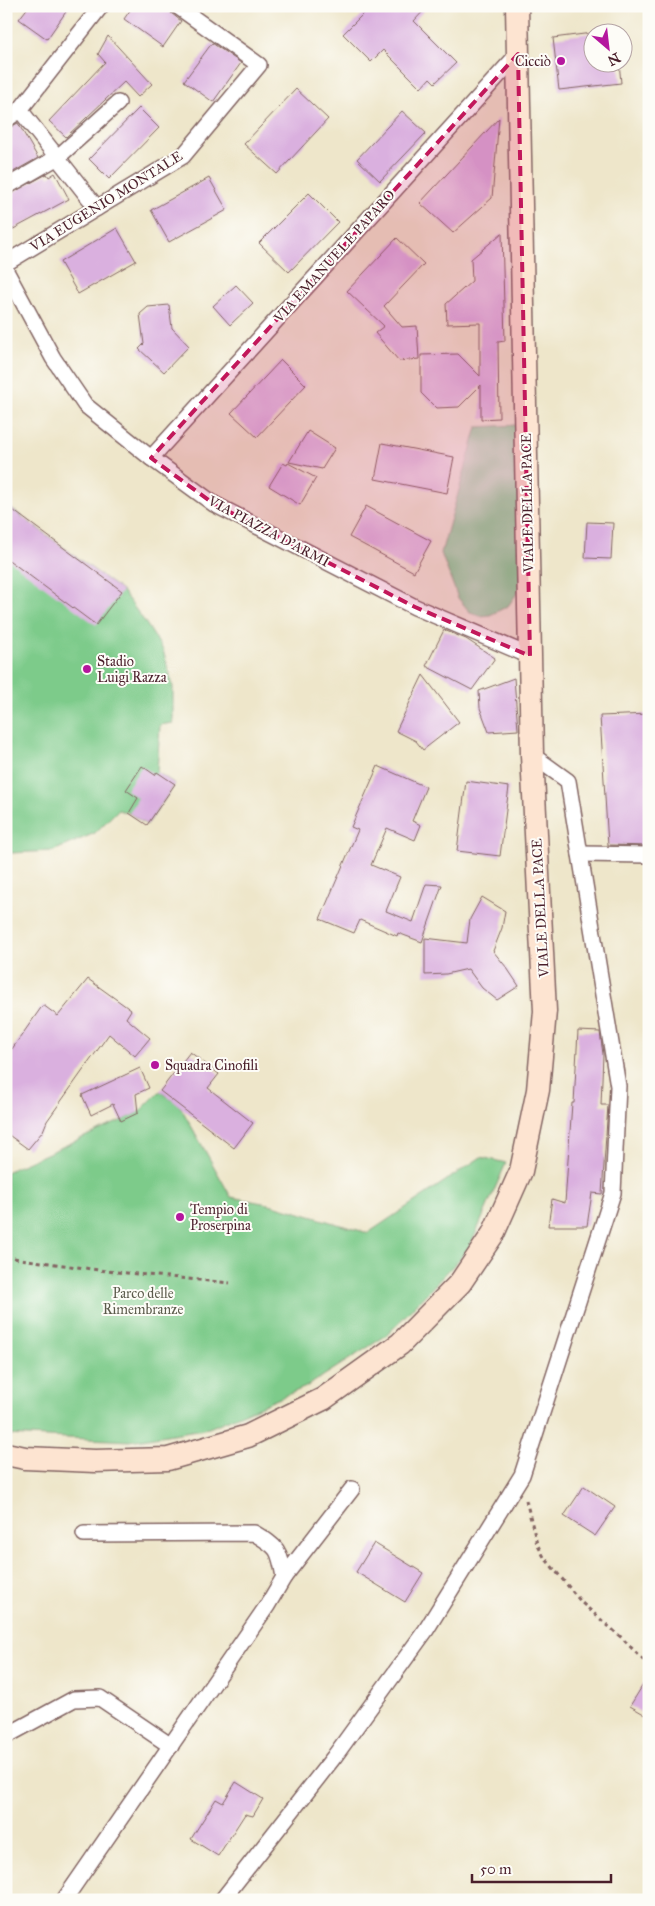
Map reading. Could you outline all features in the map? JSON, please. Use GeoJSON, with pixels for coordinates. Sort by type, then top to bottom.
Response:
{"type":"FeatureCollection","features":[{"type":"Feature","properties":{"kind":"main road","name":"VIALE DELLA PACE"},"geometry":{"type":"LineString","coordinates":[[6,1454],[25,1458],[95,1461],[168,1459],[248,1436],[323,1399],[400,1344],[460,1283],[493,1234],[521,1171],[538,1090],[545,1012],[532,755],[517,6]]}},
{"type":"Feature","properties":{"kind":"street"},"geometry":{"type":"LineString","coordinates":[[6,120],[20,110],[101,6]]}},
{"type":"Feature","properties":{"kind":"street","name":"VIA EUGENIO MONTALE"},"geometry":{"type":"LineString","coordinates":[[6,263],[184,156],[259,65],[177,6]]}},
{"type":"Feature","properties":{"kind":"street","name":"VIA EMANUELE PAPARO"},"geometry":{"type":"LineString","coordinates":[[150,458],[518,54]]}},
{"type":"Feature","properties":{"kind":"street"},"geometry":{"type":"LineString","coordinates":[[6,187],[58,158],[118,102]]}},
{"type":"Feature","properties":{"kind":"street"},"geometry":{"type":"LineString","coordinates":[[20,110],[97,208]]}},
{"type":"Feature","properties":{"kind":"street","name":"VIA PIAZZA D'ARMI"},"geometry":{"type":"LineString","coordinates":[[6,271],[53,358],[85,405],[150,458],[214,504],[415,607],[530,656]]}},
{"type":"Feature","properties":{"kind":"street"},"geometry":{"type":"LineString","coordinates":[[222,1900],[334,1757],[426,1630],[522,1475],[613,1193],[618,1086],[568,780],[532,755]]}},
{"type":"Feature","properties":{"kind":"street"},"geometry":{"type":"LineString","coordinates":[[580,854],[649,855]]}},
{"type":"Feature","properties":{"kind":"street"},"geometry":{"type":"LineString","coordinates":[[64,1900],[267,1606],[284,1577],[352,1489]]}},
{"type":"Feature","properties":{"kind":"street"},"geometry":{"type":"LineString","coordinates":[[84,1534],[254,1534],[273,1544],[280,1554],[284,1577]]}},
{"type":"Feature","properties":{"kind":"street"},"geometry":{"type":"LineString","coordinates":[[6,1736],[74,1699],[100,1698],[171,1746]]}},
{"type":"Feature","properties":{"kind":"path"},"geometry":{"type":"LineString","coordinates":[[6,1257],[106,1271],[230,1283]]}},
{"type":"Feature","properties":{"kind":"path"},"geometry":{"type":"LineString","coordinates":[[522,1475],[528,1513],[537,1544],[544,1557],[582,1603],[622,1638],[645,1662]]}},
{"type":"Feature","properties":{"kind":"highlighted area"},"geometry":{"type":"Polygon","coordinates":[[[518,54],[522,256],[530,656],[415,607],[214,504],[151,458],[518,54]]]}},
{"type":"Feature","properties":{"kind":"green space"},"geometry":{"type":"Polygon","coordinates":[[[517,425],[521,588],[508,606],[490,615],[480,616],[470,612],[458,598],[441,553],[477,427],[517,425]]]}},
{"type":"Feature","properties":{"kind":"green space","name":"Stadio Luigi Razza"},"geometry":{"type":"Polygon","coordinates":[[[6,505],[122,591],[163,650],[173,687],[173,723],[160,725],[157,772],[175,784],[147,825],[129,813],[118,810],[95,833],[53,851],[11,853],[6,850],[6,505]]]}},
{"type":"Feature","properties":{"kind":"green space","name":"Parco delle Rimembranze"},"geometry":{"type":"Polygon","coordinates":[[[160,1091],[180,1106],[231,1197],[273,1205],[368,1233],[481,1157],[506,1163],[469,1249],[387,1335],[306,1387],[209,1428],[130,1441],[6,1435],[6,1172],[138,1113],[160,1091]]]}},
{"type":"Feature","properties":{"kind":"building"},"geometry":{"type":"Polygon","coordinates":[[[29,6],[70,6],[47,39],[19,19],[29,6]]]}},
{"type":"Feature","properties":{"kind":"building"},"geometry":{"type":"Polygon","coordinates":[[[133,6],[167,6],[171,13],[181,21],[163,47],[124,19],[133,6]]]}},
{"type":"Feature","properties":{"kind":"building"},"geometry":{"type":"Polygon","coordinates":[[[371,6],[428,6],[414,21],[456,63],[435,83],[430,78],[421,88],[383,50],[371,62],[343,34],[371,6]]]}},
{"type":"Feature","properties":{"kind":"building"},"geometry":{"type":"Polygon","coordinates":[[[582,34],[582,72],[620,72],[621,83],[559,90],[553,38],[582,34]]]}},
{"type":"Feature","properties":{"kind":"building"},"geometry":{"type":"Polygon","coordinates":[[[108,36],[152,84],[138,97],[124,82],[66,137],[49,121],[105,62],[98,54],[108,36]]]}},
{"type":"Feature","properties":{"kind":"building"},"geometry":{"type":"Polygon","coordinates":[[[212,43],[241,63],[213,102],[184,81],[212,43]]]}},
{"type":"Feature","properties":{"kind":"building"},"geometry":{"type":"Polygon","coordinates":[[[296,89],[328,119],[277,174],[244,144],[296,89]]]}},
{"type":"Feature","properties":{"kind":"building"},"geometry":{"type":"Polygon","coordinates":[[[139,108],[159,128],[109,179],[89,159],[139,108]]]}},
{"type":"Feature","properties":{"kind":"building"},"geometry":{"type":"Polygon","coordinates":[[[402,111],[426,133],[380,181],[357,159],[402,111]]]}},
{"type":"Feature","properties":{"kind":"building"},"geometry":{"type":"Polygon","coordinates":[[[499,118],[492,198],[453,233],[420,203],[499,118]]]}},
{"type":"Feature","properties":{"kind":"building"},"geometry":{"type":"Polygon","coordinates":[[[18,123],[38,158],[6,176],[6,129],[18,123]]]}},
{"type":"Feature","properties":{"kind":"building"},"geometry":{"type":"Polygon","coordinates":[[[55,173],[69,199],[6,233],[6,196],[47,174],[49,177],[55,173]]]}},
{"type":"Feature","properties":{"kind":"building"},"geometry":{"type":"Polygon","coordinates":[[[209,178],[227,210],[169,242],[151,210],[209,178]]]}},
{"type":"Feature","properties":{"kind":"building"},"geometry":{"type":"Polygon","coordinates":[[[309,193],[338,222],[289,272],[259,243],[309,193]]]}},
{"type":"Feature","properties":{"kind":"building"},"geometry":{"type":"Polygon","coordinates":[[[117,228],[136,261],[78,294],[60,262],[117,228]]]}},
{"type":"Feature","properties":{"kind":"building"},"geometry":{"type":"Polygon","coordinates":[[[502,233],[505,341],[498,342],[499,418],[481,419],[481,385],[459,407],[436,408],[421,393],[421,355],[458,354],[480,376],[480,323],[447,324],[446,304],[472,281],[471,259],[502,233]]]}},
{"type":"Feature","properties":{"kind":"building"},"geometry":{"type":"Polygon","coordinates":[[[397,238],[424,264],[384,306],[402,327],[417,326],[419,359],[399,361],[375,333],[384,326],[347,291],[397,238]]]}},
{"type":"Feature","properties":{"kind":"building"},"geometry":{"type":"Polygon","coordinates":[[[236,285],[253,303],[230,325],[213,306],[236,285]]]}},
{"type":"Feature","properties":{"kind":"building"},"geometry":{"type":"Polygon","coordinates":[[[169,305],[172,328],[189,346],[164,372],[139,349],[144,344],[140,314],[148,307],[169,305]]]}},
{"type":"Feature","properties":{"kind":"building"},"geometry":{"type":"Polygon","coordinates":[[[281,360],[306,385],[257,437],[231,413],[281,360]]]}},
{"type":"Feature","properties":{"kind":"building"},"geometry":{"type":"Polygon","coordinates":[[[308,431],[335,448],[322,469],[289,462],[308,431]]]}},
{"type":"Feature","properties":{"kind":"building"},"geometry":{"type":"Polygon","coordinates":[[[382,443],[454,457],[447,493],[375,479],[382,443]]]}},
{"type":"Feature","properties":{"kind":"building"},"geometry":{"type":"Polygon","coordinates":[[[283,463],[287,465],[288,463],[316,478],[300,505],[269,486],[283,463]]]}},
{"type":"Feature","properties":{"kind":"building"},"geometry":{"type":"Polygon","coordinates":[[[6,505],[122,591],[96,625],[6,558],[6,505]]]}},
{"type":"Feature","properties":{"kind":"building"},"geometry":{"type":"Polygon","coordinates":[[[366,506],[431,541],[414,572],[349,537],[366,506]]]}},
{"type":"Feature","properties":{"kind":"building"},"geometry":{"type":"Polygon","coordinates":[[[587,522],[613,523],[611,559],[585,558],[587,522]]]}},
{"type":"Feature","properties":{"kind":"building"},"geometry":{"type":"Polygon","coordinates":[[[444,630],[466,639],[495,658],[472,690],[426,666],[444,630]]]}},
{"type":"Feature","properties":{"kind":"building"},"geometry":{"type":"Polygon","coordinates":[[[423,675],[459,722],[423,750],[416,741],[396,731],[423,675]]]}},
{"type":"Feature","properties":{"kind":"building"},"geometry":{"type":"Polygon","coordinates":[[[514,678],[518,730],[489,732],[480,708],[479,691],[514,678]]]}},
{"type":"Feature","properties":{"kind":"building"},"geometry":{"type":"Polygon","coordinates":[[[649,714],[649,846],[608,845],[600,716],[649,714]]]}},
{"type":"Feature","properties":{"kind":"building"},"geometry":{"type":"Polygon","coordinates":[[[142,766],[155,775],[157,772],[175,784],[147,825],[129,813],[138,798],[126,790],[142,766]]]}},
{"type":"Feature","properties":{"kind":"building"},"geometry":{"type":"Polygon","coordinates":[[[378,766],[426,787],[412,821],[421,825],[415,840],[387,828],[371,865],[400,877],[386,911],[413,922],[426,884],[442,885],[422,942],[398,933],[397,936],[360,920],[354,933],[320,919],[358,830],[351,827],[378,766]]]}},
{"type":"Feature","properties":{"kind":"building"},"geometry":{"type":"Polygon","coordinates":[[[466,781],[509,787],[500,856],[457,851],[466,781]]]}},
{"type":"Feature","properties":{"kind":"building"},"geometry":{"type":"Polygon","coordinates":[[[482,897],[505,911],[502,928],[493,951],[519,986],[497,1000],[482,988],[468,969],[446,974],[425,975],[425,938],[467,943],[470,919],[482,897]]]}},
{"type":"Feature","properties":{"kind":"building"},"geometry":{"type":"Polygon","coordinates":[[[88,979],[131,1010],[126,1018],[150,1038],[135,1056],[109,1034],[47,1121],[43,1131],[28,1149],[6,1133],[6,1044],[12,1049],[43,1005],[58,1016],[88,979]]]}},
{"type":"Feature","properties":{"kind":"building"},"geometry":{"type":"Polygon","coordinates":[[[578,1031],[600,1032],[603,1054],[601,1105],[608,1105],[602,1194],[592,1193],[587,1226],[548,1226],[552,1199],[565,1203],[578,1031]]]}},
{"type":"Feature","properties":{"kind":"building"},"geometry":{"type":"Polygon","coordinates":[[[190,1052],[219,1074],[208,1088],[253,1123],[234,1148],[160,1091],[190,1052]]]}},
{"type":"Feature","properties":{"kind":"building"},"geometry":{"type":"Polygon","coordinates":[[[140,1068],[149,1088],[136,1094],[138,1113],[121,1121],[113,1104],[91,1115],[82,1095],[140,1068]]]}},
{"type":"Feature","properties":{"kind":"building"},"geometry":{"type":"Polygon","coordinates":[[[584,1486],[615,1507],[595,1536],[564,1516],[584,1486]]]}},
{"type":"Feature","properties":{"kind":"building"},"geometry":{"type":"Polygon","coordinates":[[[374,1543],[423,1573],[405,1602],[356,1572],[374,1543]]]}},
{"type":"Feature","properties":{"kind":"building"},"geometry":{"type":"Polygon","coordinates":[[[649,1675],[649,1717],[630,1706],[649,1675]]]}},
{"type":"Feature","properties":{"kind":"building"},"geometry":{"type":"Polygon","coordinates":[[[236,1782],[263,1799],[253,1816],[245,1814],[218,1856],[191,1839],[216,1799],[223,1803],[236,1782]]]}},
{"type":"Feature","properties":{"kind":"place","name":"Cicciò"},"geometry":{"type":"Point","coordinates":[561,61]}},
{"type":"Feature","properties":{"kind":"place","name":"Stadio Luigi Razza"},"geometry":{"type":"Point","coordinates":[87,669]}},
{"type":"Feature","properties":{"kind":"place","name":"Squadra Cinofili"},"geometry":{"type":"Point","coordinates":[155,1065]}},
{"type":"Feature","properties":{"kind":"place","name":"Tempio di Proserpina"},"geometry":{"type":"Point","coordinates":[180,1217]}}]}
